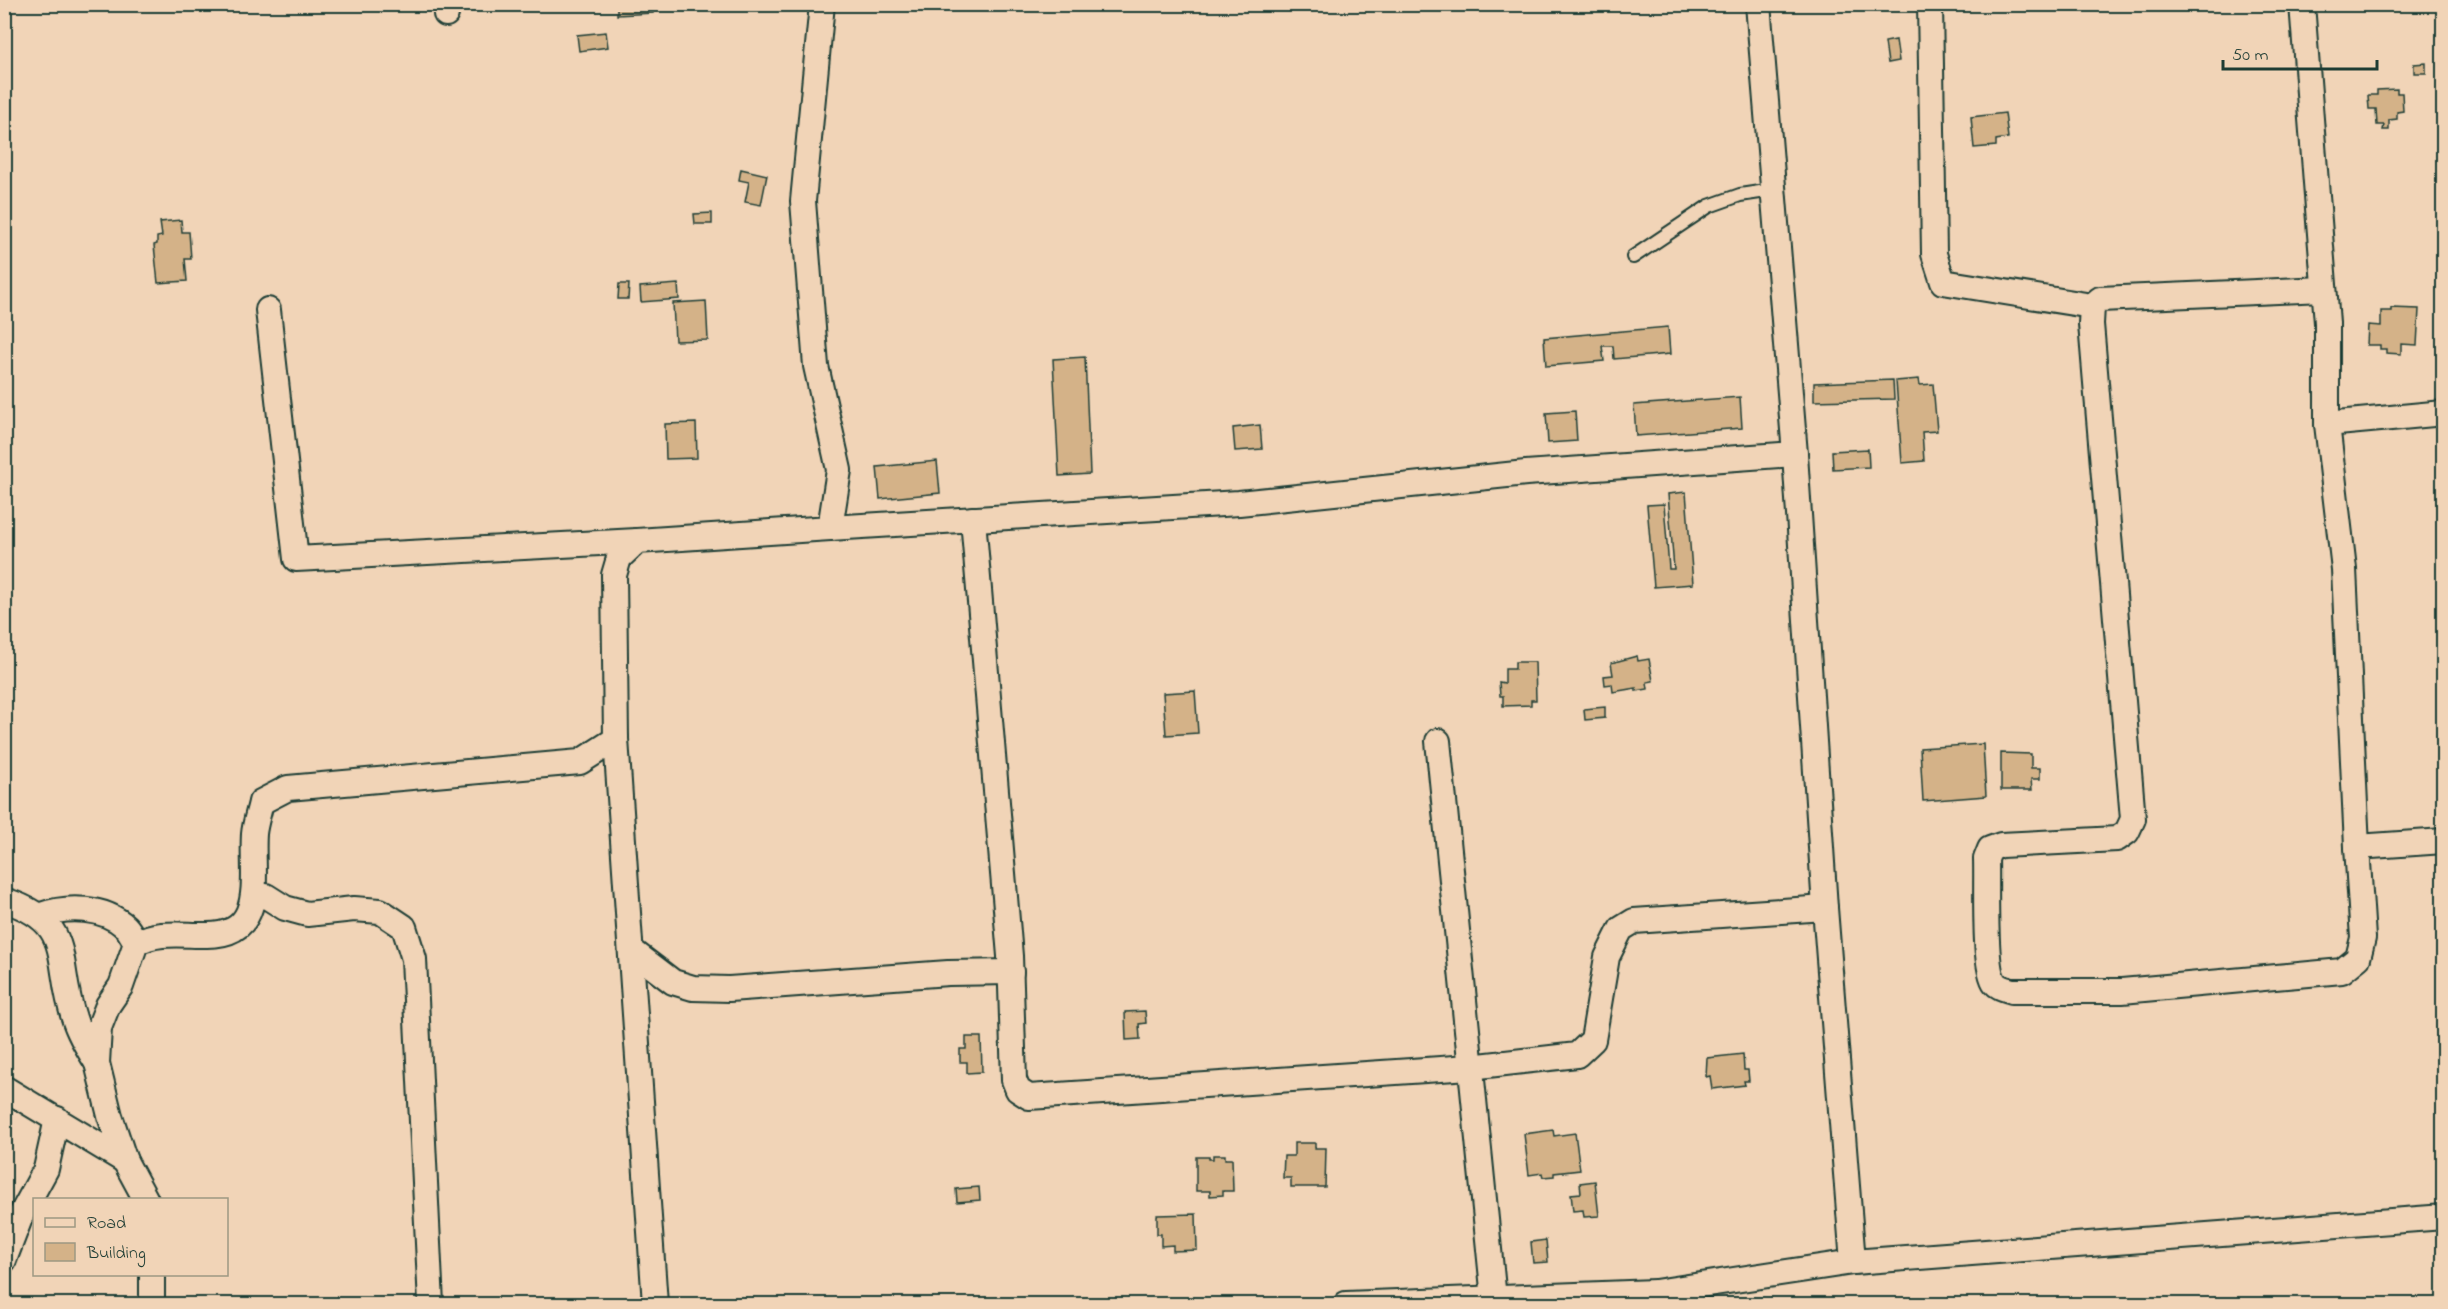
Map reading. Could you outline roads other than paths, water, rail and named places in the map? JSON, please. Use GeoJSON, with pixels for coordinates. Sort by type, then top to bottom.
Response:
{"type":"FeatureCollection","features":[{"type":"Feature","properties":{"kind":"street"},"geometry":{"type":"LineString","coordinates":[[822,4],[803,201],[816,366],[839,470],[830,528]]}},
{"type":"Feature","properties":{"kind":"street"},"geometry":{"type":"LineString","coordinates":[[1758,4],[1795,454],[1825,908],[1853,1262]]}},
{"type":"Feature","properties":{"kind":"street"},"geometry":{"type":"LineString","coordinates":[[1930,4],[1934,254],[1943,282],[2092,306]]}},
{"type":"Feature","properties":{"kind":"street"},"geometry":{"type":"LineString","coordinates":[[2302,4],[2327,322],[2327,424],[2344,569],[2363,938],[2358,958],[2342,971],[2122,991],[2012,991],[2000,987],[1993,981],[1987,945],[1986,859],[1990,849],[2001,844],[2117,838],[2127,832],[2133,819],[2091,324],[2092,306],[2100,299],[2324,289]]}},
{"type":"Feature","properties":{"kind":"street"},"geometry":{"type":"LineString","coordinates":[[268,310],[296,559],[637,541],[1239,503],[1526,473],[1795,454]]}},
{"type":"Feature","properties":{"kind":"street"},"geometry":{"type":"LineString","coordinates":[[2327,424],[2444,413]]}},
{"type":"Feature","properties":{"kind":"street"},"geometry":{"type":"LineString","coordinates":[[973,519],[1011,972],[1014,1080],[1018,1090],[1029,1097],[1470,1067],[1577,1055],[1585,1050],[1593,1040],[1607,957],[1622,929],[1634,921],[1825,908]]}},
{"type":"Feature","properties":{"kind":"street"},"geometry":{"type":"LineString","coordinates":[[637,541],[619,558],[614,574],[616,739],[655,1305]]}},
{"type":"Feature","properties":{"kind":"street"},"geometry":{"type":"LineString","coordinates":[[97,1063],[99,1028],[108,1005],[121,986],[136,943],[145,938],[173,934],[222,936],[245,920],[254,897],[254,832],[261,802],[273,794],[288,788],[580,762],[616,739]]}},
{"type":"Feature","properties":{"kind":"street"},"geometry":{"type":"LineString","coordinates":[[1438,741],[1494,1299]]}},
{"type":"Feature","properties":{"kind":"street"},"geometry":{"type":"LineString","coordinates":[[580,762],[620,789]]}},
{"type":"Feature","properties":{"kind":"street"},"geometry":{"type":"LineString","coordinates":[[2357,847],[2444,842]]}},
{"type":"Feature","properties":{"kind":"street"},"geometry":{"type":"LineString","coordinates":[[254,897],[266,896],[285,908],[307,914],[354,909],[380,911],[404,927],[414,959],[431,1305]]}},
{"type":"Feature","properties":{"kind":"street"},"geometry":{"type":"LineString","coordinates":[[4,900],[40,915],[52,928],[60,949],[74,1018],[97,1063],[110,1116],[125,1161],[145,1198]]}},
{"type":"Feature","properties":{"kind":"street"},"geometry":{"type":"LineString","coordinates":[[40,915],[58,909],[90,911],[116,920],[128,928],[136,943]]}},
{"type":"Feature","properties":{"kind":"street"},"geometry":{"type":"LineString","coordinates":[[631,950],[672,982],[693,988],[729,989],[948,973],[1011,972]]}},
{"type":"Feature","properties":{"kind":"street"},"geometry":{"type":"LineString","coordinates":[[4,1088],[125,1161]]}},
{"type":"Feature","properties":{"kind":"street"},"geometry":{"type":"LineString","coordinates":[[4,1260],[22,1213],[46,1169],[57,1119]]}},
{"type":"Feature","properties":{"kind":"street"},"geometry":{"type":"LineString","coordinates":[[1346,1305],[1494,1299],[1673,1297],[1853,1262],[2444,1217]]}},
{"type":"Feature","properties":{"kind":"street"},"geometry":{"type":"LineString","coordinates":[[152,1276],[152,1305]]}},
{"type":"Feature","properties":{"kind":"lane"},"geometry":{"type":"LineString","coordinates":[[1633,257],[1709,206],[1740,195],[1773,190]]}}]}
